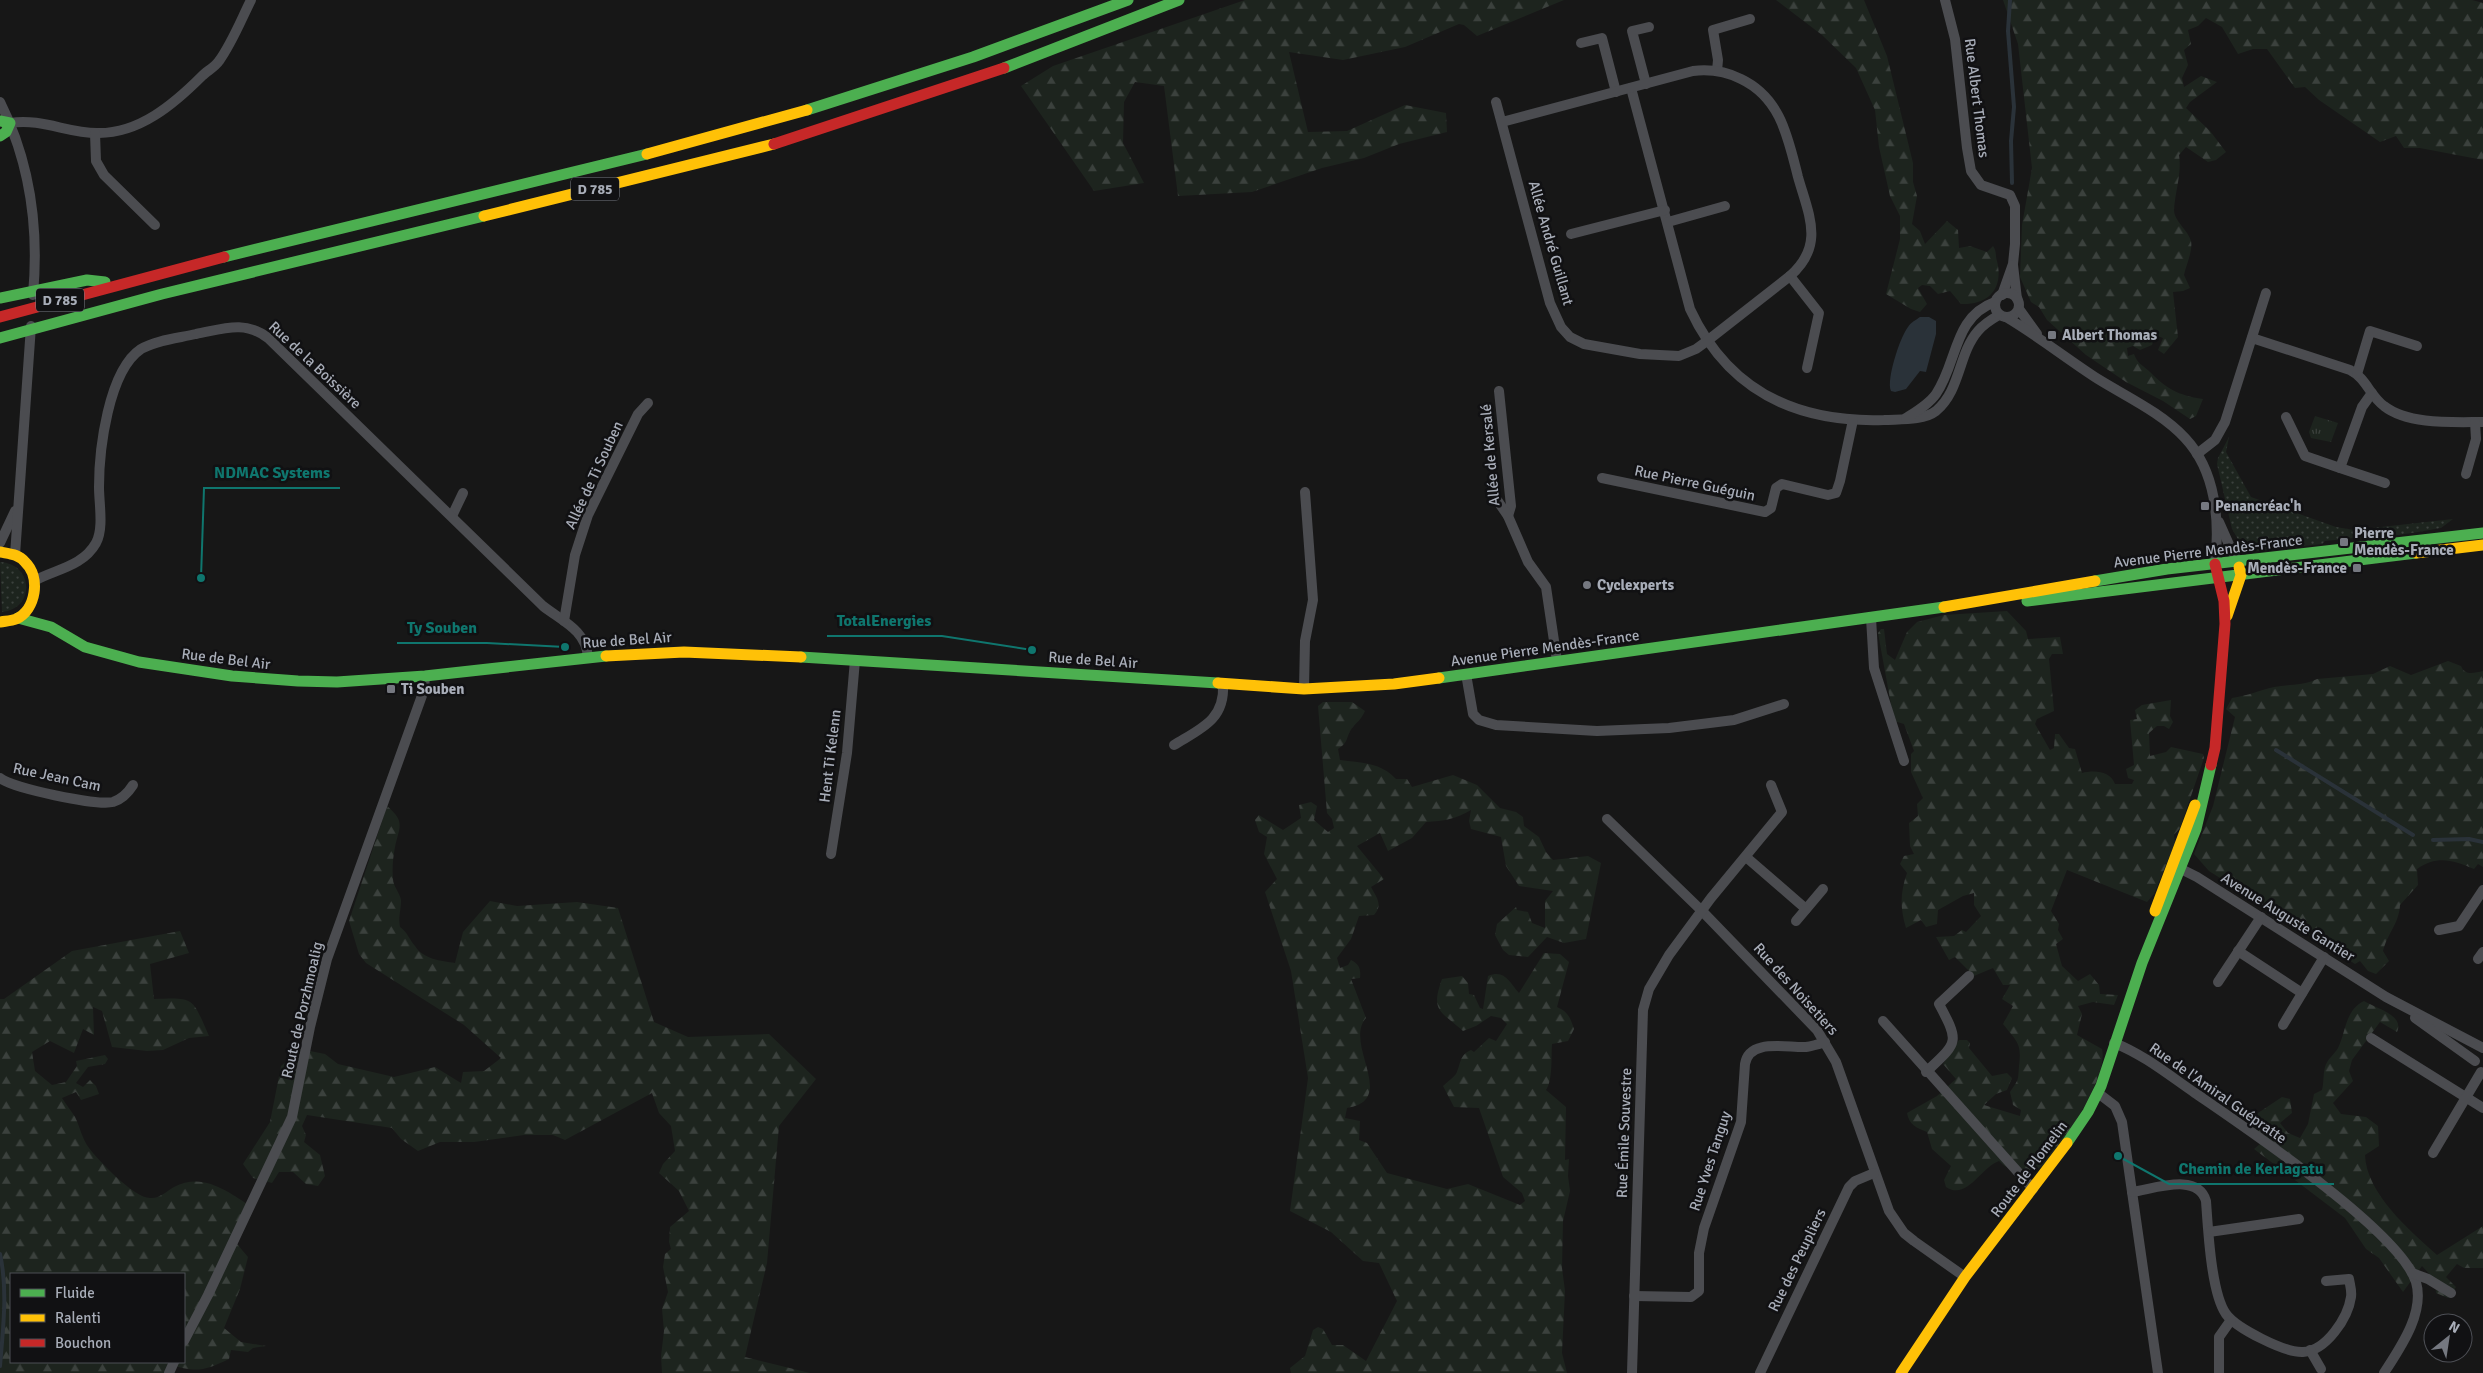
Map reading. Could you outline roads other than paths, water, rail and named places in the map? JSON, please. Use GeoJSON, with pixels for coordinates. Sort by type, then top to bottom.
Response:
{"type":"FeatureCollection","features":[{"type":"Feature","properties":{"kind":"main road","name":"D 785"},"geometry":{"type":"LineString","coordinates":[[0,317],[121,284],[769,122],[932,72],[1048,31],[1128,0]]}},
{"type":"Feature","properties":{"kind":"main road","name":"D 785"},"geometry":{"type":"LineString","coordinates":[[0,338],[162,294],[759,149],[1023,62],[1179,0]]}},
{"type":"Feature","properties":{"kind":"main road"},"geometry":{"type":"LineString","coordinates":[[0,136],[6,132],[5,122]]}},
{"type":"Feature","properties":{"kind":"main road"},"geometry":{"type":"LineString","coordinates":[[0,298],[87,280],[121,284]]}},
{"type":"Feature","properties":{"kind":"main road","name":"Avenue Pierre Mendès-France"},"geometry":{"type":"LineString","coordinates":[[1154,679],[1304,689],[1394,684],[1939,608],[2167,569],[2483,534]]}},
{"type":"Feature","properties":{"kind":"main road","name":"Avenue Pierre Mendès-France"},"geometry":{"type":"LineString","coordinates":[[1939,608],[2033,600],[2217,579],[2483,545]]}},
{"type":"Feature","properties":{"kind":"main road"},"geometry":{"type":"LineString","coordinates":[[0,552],[15,555],[32,570],[36,580],[34,601],[30,608],[18,618],[0,622]]}},
{"type":"Feature","properties":{"kind":"main road"},"geometry":{"type":"LineString","coordinates":[[2238,561],[2241,575]]}},
{"type":"Feature","properties":{"kind":"main road","name":"Route de Plomelin"},"geometry":{"type":"LineString","coordinates":[[1901,1373],[1965,1277],[2078,1127],[2098,1093],[2142,963],[2153,917],[2176,866],[2208,775],[2218,730],[2225,624],[2224,601],[2217,579],[2215,564]]}},
{"type":"Feature","properties":{"kind":"main road","name":"Route de Plomelin"},"geometry":{"type":"LineString","coordinates":[[2225,624],[2241,575]]}},
{"type":"Feature","properties":{"kind":"main road","name":"Rue de Bel Air"},"geometry":{"type":"LineString","coordinates":[[34,601],[50,628]]}},
{"type":"Feature","properties":{"kind":"main road","name":"Rue de Bel Air"},"geometry":{"type":"LineString","coordinates":[[18,618],[50,628],[75,643],[95,651],[156,665],[225,675],[298,681],[337,682],[425,676],[588,657],[684,652],[855,660],[1154,679]]}},
{"type":"Feature","properties":{"kind":"street"},"geometry":{"type":"LineString","coordinates":[[5,122],[40,122],[95,133],[130,127],[154,116],[180,98],[218,63],[251,0]]}},
{"type":"Feature","properties":{"kind":"street","name":"Rue Albert Thomas"},"geometry":{"type":"LineString","coordinates":[[1946,0],[1960,73],[1968,160],[1975,180],[1981,185],[2006,193],[2013,200],[2015,225],[2013,264],[2018,304],[2039,337]]}},
{"type":"Feature","properties":{"kind":"street"},"geometry":{"type":"LineString","coordinates":[[1717,71],[1718,53],[1712,30],[1750,19]]}},
{"type":"Feature","properties":{"kind":"street"},"geometry":{"type":"LineString","coordinates":[[1646,84],[1632,31],[1649,27]]}},
{"type":"Feature","properties":{"kind":"street"},"geometry":{"type":"LineString","coordinates":[[1581,43],[1602,38],[1616,92]]}},
{"type":"Feature","properties":{"kind":"street","name":"Allée André Guillant"},"geometry":{"type":"LineString","coordinates":[[1496,102],[1550,303],[1558,322],[1566,333],[1578,341],[1592,347],[1665,357],[1684,354],[1707,341],[1790,276],[1802,264],[1809,253],[1812,231],[1787,136],[1776,109],[1763,94],[1745,81],[1717,71],[1692,71],[1502,122]]}},
{"type":"Feature","properties":{"kind":"street"},"geometry":{"type":"LineString","coordinates":[[1631,88],[1690,309],[1707,341],[1742,379],[1770,398],[1790,408],[1811,414],[1853,420],[1905,418],[1927,416],[1943,404],[1951,392],[1975,336],[2003,316],[2014,316],[2018,304],[2010,294],[1999,298],[1972,316],[1960,337],[1937,392],[1905,418]]}},
{"type":"Feature","properties":{"kind":"street"},"geometry":{"type":"LineString","coordinates":[[0,102],[5,122],[25,174],[36,240],[15,555]]}},
{"type":"Feature","properties":{"kind":"street"},"geometry":{"type":"LineString","coordinates":[[95,133],[96,161],[104,175],[156,225]]}},
{"type":"Feature","properties":{"kind":"street"},"geometry":{"type":"LineString","coordinates":[[1668,222],[1725,206]]}},
{"type":"Feature","properties":{"kind":"street"},"geometry":{"type":"LineString","coordinates":[[1572,234],[1665,210]]}},
{"type":"Feature","properties":{"kind":"street","name":"Rue Albert Thomas"},"geometry":{"type":"LineString","coordinates":[[1999,298],[2013,264]]}},
{"type":"Feature","properties":{"kind":"street"},"geometry":{"type":"LineString","coordinates":[[1790,276],[1819,313],[1807,368]]}},
{"type":"Feature","properties":{"kind":"street"},"geometry":{"type":"LineString","coordinates":[[2197,454],[2211,444],[2223,427],[2266,293]]}},
{"type":"Feature","properties":{"kind":"street"},"geometry":{"type":"LineString","coordinates":[[1999,298],[2003,316]]}},
{"type":"Feature","properties":{"kind":"street","name":"Rue Albert Thomas"},"geometry":{"type":"LineString","coordinates":[[2003,316],[2039,337],[2070,360],[2167,423],[2185,438],[2197,454],[2209,480],[2217,514],[2226,538],[2238,561]]}},
{"type":"Feature","properties":{"kind":"street","name":"Rue de la Boissière"},"geometry":{"type":"LineString","coordinates":[[36,580],[78,562],[96,542],[100,524],[99,457],[103,429],[112,398],[131,358],[147,346],[174,339],[238,327],[254,328],[268,338],[543,606],[583,637],[588,648],[588,657]]}},
{"type":"Feature","properties":{"kind":"street"},"geometry":{"type":"LineString","coordinates":[[2357,374],[2370,332],[2417,346]]}},
{"type":"Feature","properties":{"kind":"street"},"geometry":{"type":"LineString","coordinates":[[2252,338],[2340,366],[2357,374],[2388,409],[2426,421],[2479,422],[2466,474]]}},
{"type":"Feature","properties":{"kind":"street","name":"Allée de Kersalé"},"geometry":{"type":"LineString","coordinates":[[1499,392],[1511,506],[1508,516]]}},
{"type":"Feature","properties":{"kind":"street"},"geometry":{"type":"LineString","coordinates":[[2340,468],[2362,407],[2372,393]]}},
{"type":"Feature","properties":{"kind":"street","name":"Allée de Ti Souben"},"geometry":{"type":"LineString","coordinates":[[564,622],[575,555],[588,515],[638,414],[648,403]]}},
{"type":"Feature","properties":{"kind":"street"},"geometry":{"type":"LineString","coordinates":[[2286,417],[2304,456],[2386,483]]}},
{"type":"Feature","properties":{"kind":"street","name":"Rue Pierre Guéguin"},"geometry":{"type":"LineString","coordinates":[[1602,478],[1765,512],[1770,508],[1776,488],[1779,485],[1828,495],[1836,493],[1853,420]]}},
{"type":"Feature","properties":{"kind":"street"},"geometry":{"type":"LineString","coordinates":[[1304,689],[1305,641],[1313,600],[1305,492]]}},
{"type":"Feature","properties":{"kind":"street"},"geometry":{"type":"LineString","coordinates":[[452,516],[463,493]]}},
{"type":"Feature","properties":{"kind":"street","name":"Allée de Kersalé"},"geometry":{"type":"LineString","coordinates":[[1495,497],[1508,516],[1528,562],[1546,588],[1557,661]]}},
{"type":"Feature","properties":{"kind":"street"},"geometry":{"type":"LineString","coordinates":[[0,543],[19,500]]}},
{"type":"Feature","properties":{"kind":"street","name":"Rue Albert Thomas"},"geometry":{"type":"LineString","coordinates":[[2215,564],[2217,514]]}},
{"type":"Feature","properties":{"kind":"street"},"geometry":{"type":"LineString","coordinates":[[1871,618],[1874,668],[1904,761]]}},
{"type":"Feature","properties":{"kind":"street","name":"Hent Ti Kelenn"},"geometry":{"type":"LineString","coordinates":[[831,854],[847,754],[855,660]]}},
{"type":"Feature","properties":{"kind":"street"},"geometry":{"type":"LineString","coordinates":[[1466,674],[1474,714],[1479,720],[1496,725],[1597,731],[1669,728],[1734,720],[1784,704]]}},
{"type":"Feature","properties":{"kind":"street","name":"Route de Porzhmoalig"},"geometry":{"type":"LineString","coordinates":[[185,1339],[292,1117],[310,1027],[327,959],[424,690],[425,676]]}},
{"type":"Feature","properties":{"kind":"street"},"geometry":{"type":"LineString","coordinates":[[1174,745],[1214,719],[1223,702],[1223,685]]}},
{"type":"Feature","properties":{"kind":"street","name":"Rue Jean Cam"},"geometry":{"type":"LineString","coordinates":[[0,778],[18,787],[96,802],[111,802],[121,798],[133,785]]}},
{"type":"Feature","properties":{"kind":"street","name":"Rue Émile Souvestre"},"geometry":{"type":"LineString","coordinates":[[1632,1373],[1643,1010],[1650,989],[1662,966],[1703,912],[1711,898],[1782,812],[1771,785]]}},
{"type":"Feature","properties":{"kind":"street","name":"Rue des Noisetiers"},"geometry":{"type":"LineString","coordinates":[[1607,819],[1791,1001],[1825,1042],[1844,1082],[1889,1212],[1904,1233],[1965,1277]]}},
{"type":"Feature","properties":{"kind":"street"},"geometry":{"type":"LineString","coordinates":[[1746,857],[1806,909]]}},
{"type":"Feature","properties":{"kind":"street","name":"Avenue Auguste Gantier"},"geometry":{"type":"LineString","coordinates":[[2176,866],[2261,917],[2386,997],[2475,1061]]}},
{"type":"Feature","properties":{"kind":"street"},"geometry":{"type":"LineString","coordinates":[[1796,921],[1823,889]]}},
{"type":"Feature","properties":{"kind":"street"},"geometry":{"type":"LineString","coordinates":[[2439,930],[2459,926],[2483,890]]}},
{"type":"Feature","properties":{"kind":"street"},"geometry":{"type":"LineString","coordinates":[[2218,982],[2261,917]]}},
{"type":"Feature","properties":{"kind":"street"},"geometry":{"type":"LineString","coordinates":[[2238,952],[2302,993]]}},
{"type":"Feature","properties":{"kind":"street"},"geometry":{"type":"LineString","coordinates":[[2283,1025],[2324,957]]}},
{"type":"Feature","properties":{"kind":"street"},"geometry":{"type":"LineString","coordinates":[[1926,1072],[1951,1048],[1954,1041],[1952,1029],[1939,1004],[1969,976]]}},
{"type":"Feature","properties":{"kind":"street","name":"Avenue Auguste Gantier"},"geometry":{"type":"LineString","coordinates":[[2386,997],[2483,1049]]}},
{"type":"Feature","properties":{"kind":"street"},"geometry":{"type":"LineString","coordinates":[[1883,1021],[1926,1072],[2033,1189]]}},
{"type":"Feature","properties":{"kind":"street"},"geometry":{"type":"LineString","coordinates":[[2371,1038],[2483,1108]]}},
{"type":"Feature","properties":{"kind":"street","name":"Rue Yves Tanguy"},"geometry":{"type":"LineString","coordinates":[[1634,1296],[1691,1297],[1699,1291],[1700,1246],[1708,1216],[1741,1122],[1745,1064],[1748,1055],[1753,1050],[1763,1047],[1807,1047],[1825,1042]]}},
{"type":"Feature","properties":{"kind":"street","name":"Rue de l'Amiral Guépratte"},"geometry":{"type":"LineString","coordinates":[[2114,1043],[2157,1067],[2218,1109],[2333,1194],[2396,1251],[2412,1273],[2417,1289],[2417,1298],[2412,1322],[2396,1355],[2384,1373]]}},
{"type":"Feature","properties":{"kind":"street"},"geometry":{"type":"LineString","coordinates":[[2433,1153],[2482,1073],[2475,1061],[2483,1049]]}},
{"type":"Feature","properties":{"kind":"street"},"geometry":{"type":"LineString","coordinates":[[2098,1093],[2112,1103],[2119,1112],[2158,1373]]}},
{"type":"Feature","properties":{"kind":"street","name":"Rue des Peupliers"},"geometry":{"type":"LineString","coordinates":[[1760,1373],[1849,1187],[1855,1181],[1874,1173]]}},
{"type":"Feature","properties":{"kind":"street"},"geometry":{"type":"LineString","coordinates":[[2132,1192],[2182,1184],[2196,1187],[2204,1194],[2219,1300],[2231,1320],[2238,1326],[2287,1349],[2302,1352],[2310,1350],[2328,1339],[2347,1310],[2351,1300],[2349,1278],[2326,1282]]}},
{"type":"Feature","properties":{"kind":"street"},"geometry":{"type":"LineString","coordinates":[[2209,1232],[2299,1219]]}},
{"type":"Feature","properties":{"kind":"street"},"geometry":{"type":"LineString","coordinates":[[2412,1273],[2428,1279],[2451,1293]]}},
{"type":"Feature","properties":{"kind":"street"},"geometry":{"type":"LineString","coordinates":[[2219,1373],[2219,1337],[2231,1320]]}},
{"type":"Feature","properties":{"kind":"street"},"geometry":{"type":"LineString","coordinates":[[2310,1350],[2321,1369]]}},
{"type":"Feature","properties":{"kind":"waterway"},"geometry":{"type":"LineString","coordinates":[[2010,0],[2008,31],[2014,107],[2011,141],[2012,183]]}},
{"type":"Feature","properties":{"kind":"waterway"},"geometry":{"type":"LineString","coordinates":[[2276,750],[2413,835]]}},
{"type":"Feature","properties":{"kind":"waterway"},"geometry":{"type":"LineString","coordinates":[[2433,840],[2469,839],[2483,842]]}},
{"type":"Feature","properties":{"kind":"waterway"},"geometry":{"type":"LineString","coordinates":[[0,1254],[4,1281],[0,1366]]}},
{"type":"Feature","properties":{"kind":"place","name":"Albert Thomas"},"geometry":{"type":"Point","coordinates":[2052,335]}},
{"type":"Feature","properties":{"kind":"place","name":"Penancréac'h"},"geometry":{"type":"Point","coordinates":[2205,506]}},
{"type":"Feature","properties":{"kind":"place","name":"Pierre Mendès-France"},"geometry":{"type":"Point","coordinates":[2344,542]}},
{"type":"Feature","properties":{"kind":"place","name":"Mendès-France"},"geometry":{"type":"Point","coordinates":[2357,568]}},
{"type":"Feature","properties":{"kind":"place","name":"NDMAC Systems"},"geometry":{"type":"Point","coordinates":[201,578]}},
{"type":"Feature","properties":{"kind":"place","name":"Cyclexperts"},"geometry":{"type":"Point","coordinates":[1587,585]}},
{"type":"Feature","properties":{"kind":"place","name":"Ty Souben"},"geometry":{"type":"Point","coordinates":[565,647]}},
{"type":"Feature","properties":{"kind":"place","name":"TotalEnergies"},"geometry":{"type":"Point","coordinates":[1032,650]}},
{"type":"Feature","properties":{"kind":"place","name":"Ti Souben"},"geometry":{"type":"Point","coordinates":[391,689]}},
{"type":"Feature","properties":{"kind":"place","name":"Chemin de Kerlagatu"},"geometry":{"type":"Point","coordinates":[2118,1156]}}]}
